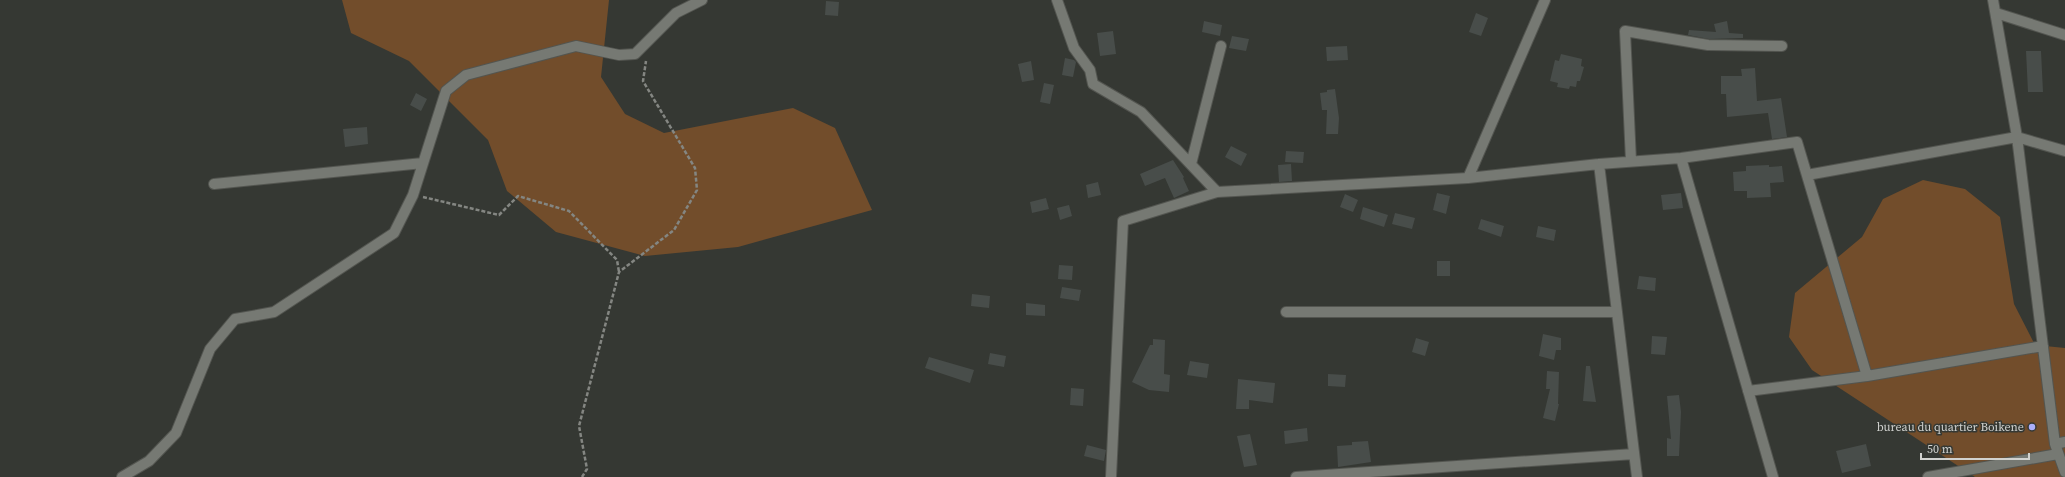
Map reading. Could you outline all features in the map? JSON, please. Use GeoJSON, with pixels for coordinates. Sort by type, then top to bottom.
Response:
{"type":"FeatureCollection","features":[{"type":"Feature","properties":{"kind":"street"},"geometry":{"type":"LineString","coordinates":[[122,477],[149,461],[176,434],[210,349],[235,319],[274,312],[394,233],[413,195],[446,91],[466,75],[576,46],[619,55],[635,54],[676,13],[702,0]]}},
{"type":"Feature","properties":{"kind":"street"},"geometry":{"type":"LineString","coordinates":[[1057,0],[1074,48],[1090,70],[1093,84],[1141,112],[1217,192]]}},
{"type":"Feature","properties":{"kind":"street"},"geometry":{"type":"LineString","coordinates":[[1468,178],[1545,0]]}},
{"type":"Feature","properties":{"kind":"street"},"geometry":{"type":"LineString","coordinates":[[1993,0],[2017,137],[2043,346],[2060,443],[2058,454],[2065,472]]}},
{"type":"Feature","properties":{"kind":"street"},"geometry":{"type":"LineString","coordinates":[[1996,13],[2065,35]]}},
{"type":"Feature","properties":{"kind":"street"},"geometry":{"type":"LineString","coordinates":[[1631,161],[1625,31],[1708,45],[1782,46]]}},
{"type":"Feature","properties":{"kind":"street"},"geometry":{"type":"LineString","coordinates":[[1191,164],[1221,46]]}},
{"type":"Feature","properties":{"kind":"street"},"geometry":{"type":"LineString","coordinates":[[1807,175],[2017,137],[2065,151]]}},
{"type":"Feature","properties":{"kind":"street"},"geometry":{"type":"LineString","coordinates":[[1111,477],[1123,222],[1217,192],[1468,178],[1599,164],[1681,158],[1797,142],[1867,376]]}},
{"type":"Feature","properties":{"kind":"street"},"geometry":{"type":"LineString","coordinates":[[1681,158],[1773,477]]}},
{"type":"Feature","properties":{"kind":"street"},"geometry":{"type":"LineString","coordinates":[[214,184],[423,163]]}},
{"type":"Feature","properties":{"kind":"street"},"geometry":{"type":"LineString","coordinates":[[1599,164],[1638,477]]}},
{"type":"Feature","properties":{"kind":"street"},"geometry":{"type":"LineString","coordinates":[[1286,312],[1617,312]]}},
{"type":"Feature","properties":{"kind":"street"},"geometry":{"type":"LineString","coordinates":[[1748,391],[1867,376],[2043,346]]}},
{"type":"Feature","properties":{"kind":"street"},"geometry":{"type":"LineString","coordinates":[[1296,477],[1634,454]]}},
{"type":"Feature","properties":{"kind":"street"},"geometry":{"type":"LineString","coordinates":[[1928,477],[2058,454]]}},
{"type":"Feature","properties":{"kind":"path"},"geometry":{"type":"LineString","coordinates":[[619,272],[674,230],[697,190],[695,168],[643,81],[646,60]]}},
{"type":"Feature","properties":{"kind":"path"},"geometry":{"type":"LineString","coordinates":[[413,195],[499,215],[518,196],[569,211],[617,260],[619,272],[579,426],[587,469],[582,477]]}},
{"type":"Feature","properties":{"kind":"shaded area"},"geometry":{"type":"Polygon","coordinates":[[[342,0],[609,0],[601,77],[625,114],[664,133],[793,108],[835,128],[872,210],[738,247],[645,256],[556,232],[507,191],[488,140],[409,61],[351,33],[342,0]]]}},
{"type":"Feature","properties":{"kind":"shaded area"},"geometry":{"type":"Polygon","coordinates":[[[1923,180],[1965,189],[2000,217],[2014,304],[2035,345],[2065,348],[2065,477],[1975,477],[1812,370],[1789,337],[1795,293],[1862,237],[1883,199],[1923,180]]]}},
{"type":"Feature","properties":{"kind":"building"},"geometry":{"type":"Polygon","coordinates":[[[826,1],[839,2],[838,16],[825,15],[826,1]]]}},
{"type":"Feature","properties":{"kind":"building"},"geometry":{"type":"Polygon","coordinates":[[[1476,13],[1488,18],[1481,36],[1469,32],[1476,13]]]}},
{"type":"Feature","properties":{"kind":"building"},"geometry":{"type":"Polygon","coordinates":[[[1204,21],[1222,25],[1220,36],[1202,32],[1204,21]]]}},
{"type":"Feature","properties":{"kind":"building"},"geometry":{"type":"Polygon","coordinates":[[[1727,21],[1729,33],[1743,34],[1743,38],[1709,39],[1688,35],[1689,30],[1716,32],[1714,24],[1727,21]]]}},
{"type":"Feature","properties":{"kind":"building"},"geometry":{"type":"Polygon","coordinates":[[[1113,31],[1116,54],[1100,56],[1097,33],[1113,31]]]}},
{"type":"Feature","properties":{"kind":"building"},"geometry":{"type":"Polygon","coordinates":[[[1232,36],[1249,39],[1246,51],[1229,48],[1232,36]]]}},
{"type":"Feature","properties":{"kind":"building"},"geometry":{"type":"Polygon","coordinates":[[[1347,46],[1348,60],[1327,61],[1326,47],[1347,46]]]}},
{"type":"Feature","properties":{"kind":"building"},"geometry":{"type":"Polygon","coordinates":[[[2026,51],[2041,51],[2043,92],[2028,92],[2026,51]]]}},
{"type":"Feature","properties":{"kind":"building"},"geometry":{"type":"Polygon","coordinates":[[[1561,54],[1582,59],[1581,66],[1584,67],[1580,81],[1577,81],[1576,87],[1570,86],[1569,89],[1557,87],[1558,83],[1550,81],[1555,60],[1559,61],[1561,54]]]}},
{"type":"Feature","properties":{"kind":"building"},"geometry":{"type":"Polygon","coordinates":[[[1065,58],[1076,62],[1073,77],[1062,75],[1065,58]]]}},
{"type":"Feature","properties":{"kind":"building"},"geometry":{"type":"Polygon","coordinates":[[[1031,61],[1034,80],[1022,82],[1018,64],[1031,61]]]}},
{"type":"Feature","properties":{"kind":"building"},"geometry":{"type":"Polygon","coordinates":[[[1755,68],[1757,101],[1781,98],[1787,137],[1772,139],[1768,113],[1727,117],[1726,94],[1721,94],[1721,76],[1742,76],[1741,69],[1755,68]]]}},
{"type":"Feature","properties":{"kind":"building"},"geometry":{"type":"Polygon","coordinates":[[[1044,83],[1054,85],[1050,104],[1040,102],[1044,83]]]}},
{"type":"Feature","properties":{"kind":"building"},"geometry":{"type":"Polygon","coordinates":[[[1335,89],[1339,118],[1338,134],[1326,134],[1327,110],[1322,110],[1320,93],[1335,89]]]}},
{"type":"Feature","properties":{"kind":"building"},"geometry":{"type":"Polygon","coordinates":[[[416,93],[427,99],[421,111],[410,105],[416,93]]]}},
{"type":"Feature","properties":{"kind":"building"},"geometry":{"type":"Polygon","coordinates":[[[367,127],[368,144],[345,147],[343,129],[367,127]]]}},
{"type":"Feature","properties":{"kind":"building"},"geometry":{"type":"Polygon","coordinates":[[[1231,146],[1247,154],[1241,166],[1225,157],[1231,146]]]}},
{"type":"Feature","properties":{"kind":"building"},"geometry":{"type":"Polygon","coordinates":[[[1286,151],[1304,152],[1303,163],[1285,162],[1286,151]]]}},
{"type":"Feature","properties":{"kind":"building"},"geometry":{"type":"Polygon","coordinates":[[[1173,160],[1184,177],[1183,178],[1189,191],[1174,198],[1165,178],[1145,186],[1140,174],[1173,160]]]}},
{"type":"Feature","properties":{"kind":"building"},"geometry":{"type":"Polygon","coordinates":[[[1291,164],[1292,181],[1279,182],[1278,165],[1291,164]]]}},
{"type":"Feature","properties":{"kind":"building"},"geometry":{"type":"Polygon","coordinates":[[[1769,165],[1769,167],[1782,166],[1784,182],[1770,183],[1771,197],[1747,198],[1747,191],[1734,191],[1733,172],[1746,171],[1746,166],[1769,165]]]}},
{"type":"Feature","properties":{"kind":"building"},"geometry":{"type":"Polygon","coordinates":[[[1098,182],[1101,195],[1088,198],[1086,185],[1098,182]]]}},
{"type":"Feature","properties":{"kind":"building"},"geometry":{"type":"Polygon","coordinates":[[[1437,193],[1450,196],[1446,214],[1433,210],[1437,193]]]}},
{"type":"Feature","properties":{"kind":"building"},"geometry":{"type":"Polygon","coordinates":[[[1681,193],[1683,208],[1663,210],[1661,195],[1681,193]]]}},
{"type":"Feature","properties":{"kind":"building"},"geometry":{"type":"Polygon","coordinates":[[[1345,194],[1358,200],[1353,212],[1340,207],[1345,194]]]}},
{"type":"Feature","properties":{"kind":"building"},"geometry":{"type":"Polygon","coordinates":[[[1046,198],[1049,209],[1032,213],[1030,202],[1046,198]]]}},
{"type":"Feature","properties":{"kind":"building"},"geometry":{"type":"Polygon","coordinates":[[[1069,205],[1072,216],[1060,220],[1057,208],[1069,205]]]}},
{"type":"Feature","properties":{"kind":"building"},"geometry":{"type":"Polygon","coordinates":[[[1363,207],[1388,215],[1384,227],[1360,219],[1363,207]]]}},
{"type":"Feature","properties":{"kind":"building"},"geometry":{"type":"Polygon","coordinates":[[[1395,213],[1415,218],[1412,229],[1392,224],[1395,213]]]}},
{"type":"Feature","properties":{"kind":"building"},"geometry":{"type":"Polygon","coordinates":[[[1481,219],[1504,226],[1501,237],[1478,229],[1481,219]]]}},
{"type":"Feature","properties":{"kind":"building"},"geometry":{"type":"Polygon","coordinates":[[[1538,226],[1556,230],[1554,241],[1536,237],[1538,226]]]}},
{"type":"Feature","properties":{"kind":"building"},"geometry":{"type":"Polygon","coordinates":[[[1437,261],[1450,261],[1450,276],[1437,276],[1437,261]]]}},
{"type":"Feature","properties":{"kind":"building"},"geometry":{"type":"Polygon","coordinates":[[[1059,265],[1073,266],[1072,280],[1058,279],[1059,265]]]}},
{"type":"Feature","properties":{"kind":"building"},"geometry":{"type":"Polygon","coordinates":[[[1639,276],[1656,278],[1655,291],[1637,289],[1639,276]]]}},
{"type":"Feature","properties":{"kind":"building"},"geometry":{"type":"Polygon","coordinates":[[[1062,287],[1081,290],[1079,301],[1060,298],[1062,287]]]}},
{"type":"Feature","properties":{"kind":"building"},"geometry":{"type":"Polygon","coordinates":[[[972,294],[990,296],[989,308],[971,306],[972,294]]]}},
{"type":"Feature","properties":{"kind":"building"},"geometry":{"type":"Polygon","coordinates":[[[1026,303],[1045,305],[1045,316],[1026,315],[1026,303]]]}},
{"type":"Feature","properties":{"kind":"building"},"geometry":{"type":"Polygon","coordinates":[[[1543,334],[1561,338],[1561,350],[1556,350],[1554,360],[1539,356],[1543,334]]]}},
{"type":"Feature","properties":{"kind":"building"},"geometry":{"type":"Polygon","coordinates":[[[1652,336],[1667,337],[1665,355],[1651,354],[1652,336]]]}},
{"type":"Feature","properties":{"kind":"building"},"geometry":{"type":"Polygon","coordinates":[[[1416,338],[1429,342],[1425,356],[1412,352],[1416,338]]]}},
{"type":"Feature","properties":{"kind":"building"},"geometry":{"type":"Polygon","coordinates":[[[1153,339],[1165,340],[1164,374],[1170,375],[1169,392],[1149,390],[1132,382],[1150,345],[1153,345],[1153,339]]]}},
{"type":"Feature","properties":{"kind":"building"},"geometry":{"type":"Polygon","coordinates":[[[990,353],[1006,356],[1004,367],[988,364],[990,353]]]}},
{"type":"Feature","properties":{"kind":"building"},"geometry":{"type":"Polygon","coordinates":[[[929,357],[974,370],[970,383],[925,368],[929,357]]]}},
{"type":"Feature","properties":{"kind":"building"},"geometry":{"type":"Polygon","coordinates":[[[1190,361],[1209,364],[1207,378],[1187,375],[1190,361]]]}},
{"type":"Feature","properties":{"kind":"building"},"geometry":{"type":"Polygon","coordinates":[[[1586,366],[1590,366],[1596,402],[1583,401],[1586,366]]]}},
{"type":"Feature","properties":{"kind":"building"},"geometry":{"type":"Polygon","coordinates":[[[1547,371],[1559,372],[1559,404],[1555,421],[1543,418],[1550,389],[1546,389],[1547,371]]]}},
{"type":"Feature","properties":{"kind":"building"},"geometry":{"type":"Polygon","coordinates":[[[1328,374],[1346,375],[1345,387],[1328,386],[1328,374]]]}},
{"type":"Feature","properties":{"kind":"building"},"geometry":{"type":"Polygon","coordinates":[[[1238,379],[1275,383],[1273,403],[1249,400],[1249,409],[1236,409],[1238,379]]]}},
{"type":"Feature","properties":{"kind":"building"},"geometry":{"type":"Polygon","coordinates":[[[1071,388],[1084,389],[1083,406],[1070,405],[1071,388]]]}},
{"type":"Feature","properties":{"kind":"building"},"geometry":{"type":"Polygon","coordinates":[[[1679,395],[1681,412],[1679,456],[1667,456],[1667,438],[1671,439],[1667,396],[1679,395]]]}},
{"type":"Feature","properties":{"kind":"building"},"geometry":{"type":"Polygon","coordinates":[[[1307,428],[1308,441],[1285,444],[1284,431],[1307,428]]]}},
{"type":"Feature","properties":{"kind":"building"},"geometry":{"type":"Polygon","coordinates":[[[1250,434],[1257,465],[1244,467],[1237,436],[1250,434]]]}},
{"type":"Feature","properties":{"kind":"building"},"geometry":{"type":"Polygon","coordinates":[[[1368,441],[1371,462],[1338,467],[1337,446],[1352,445],[1352,442],[1368,441]]]}},
{"type":"Feature","properties":{"kind":"building"},"geometry":{"type":"Polygon","coordinates":[[[1866,444],[1871,466],[1842,473],[1836,451],[1866,444]]]}},
{"type":"Feature","properties":{"kind":"building"},"geometry":{"type":"Polygon","coordinates":[[[1087,445],[1106,450],[1104,461],[1084,456],[1087,445]]]}},
{"type":"Feature","properties":{"kind":"place","name":"bureau du quartier Boikene"},"geometry":{"type":"Point","coordinates":[2032,427]}}]}
